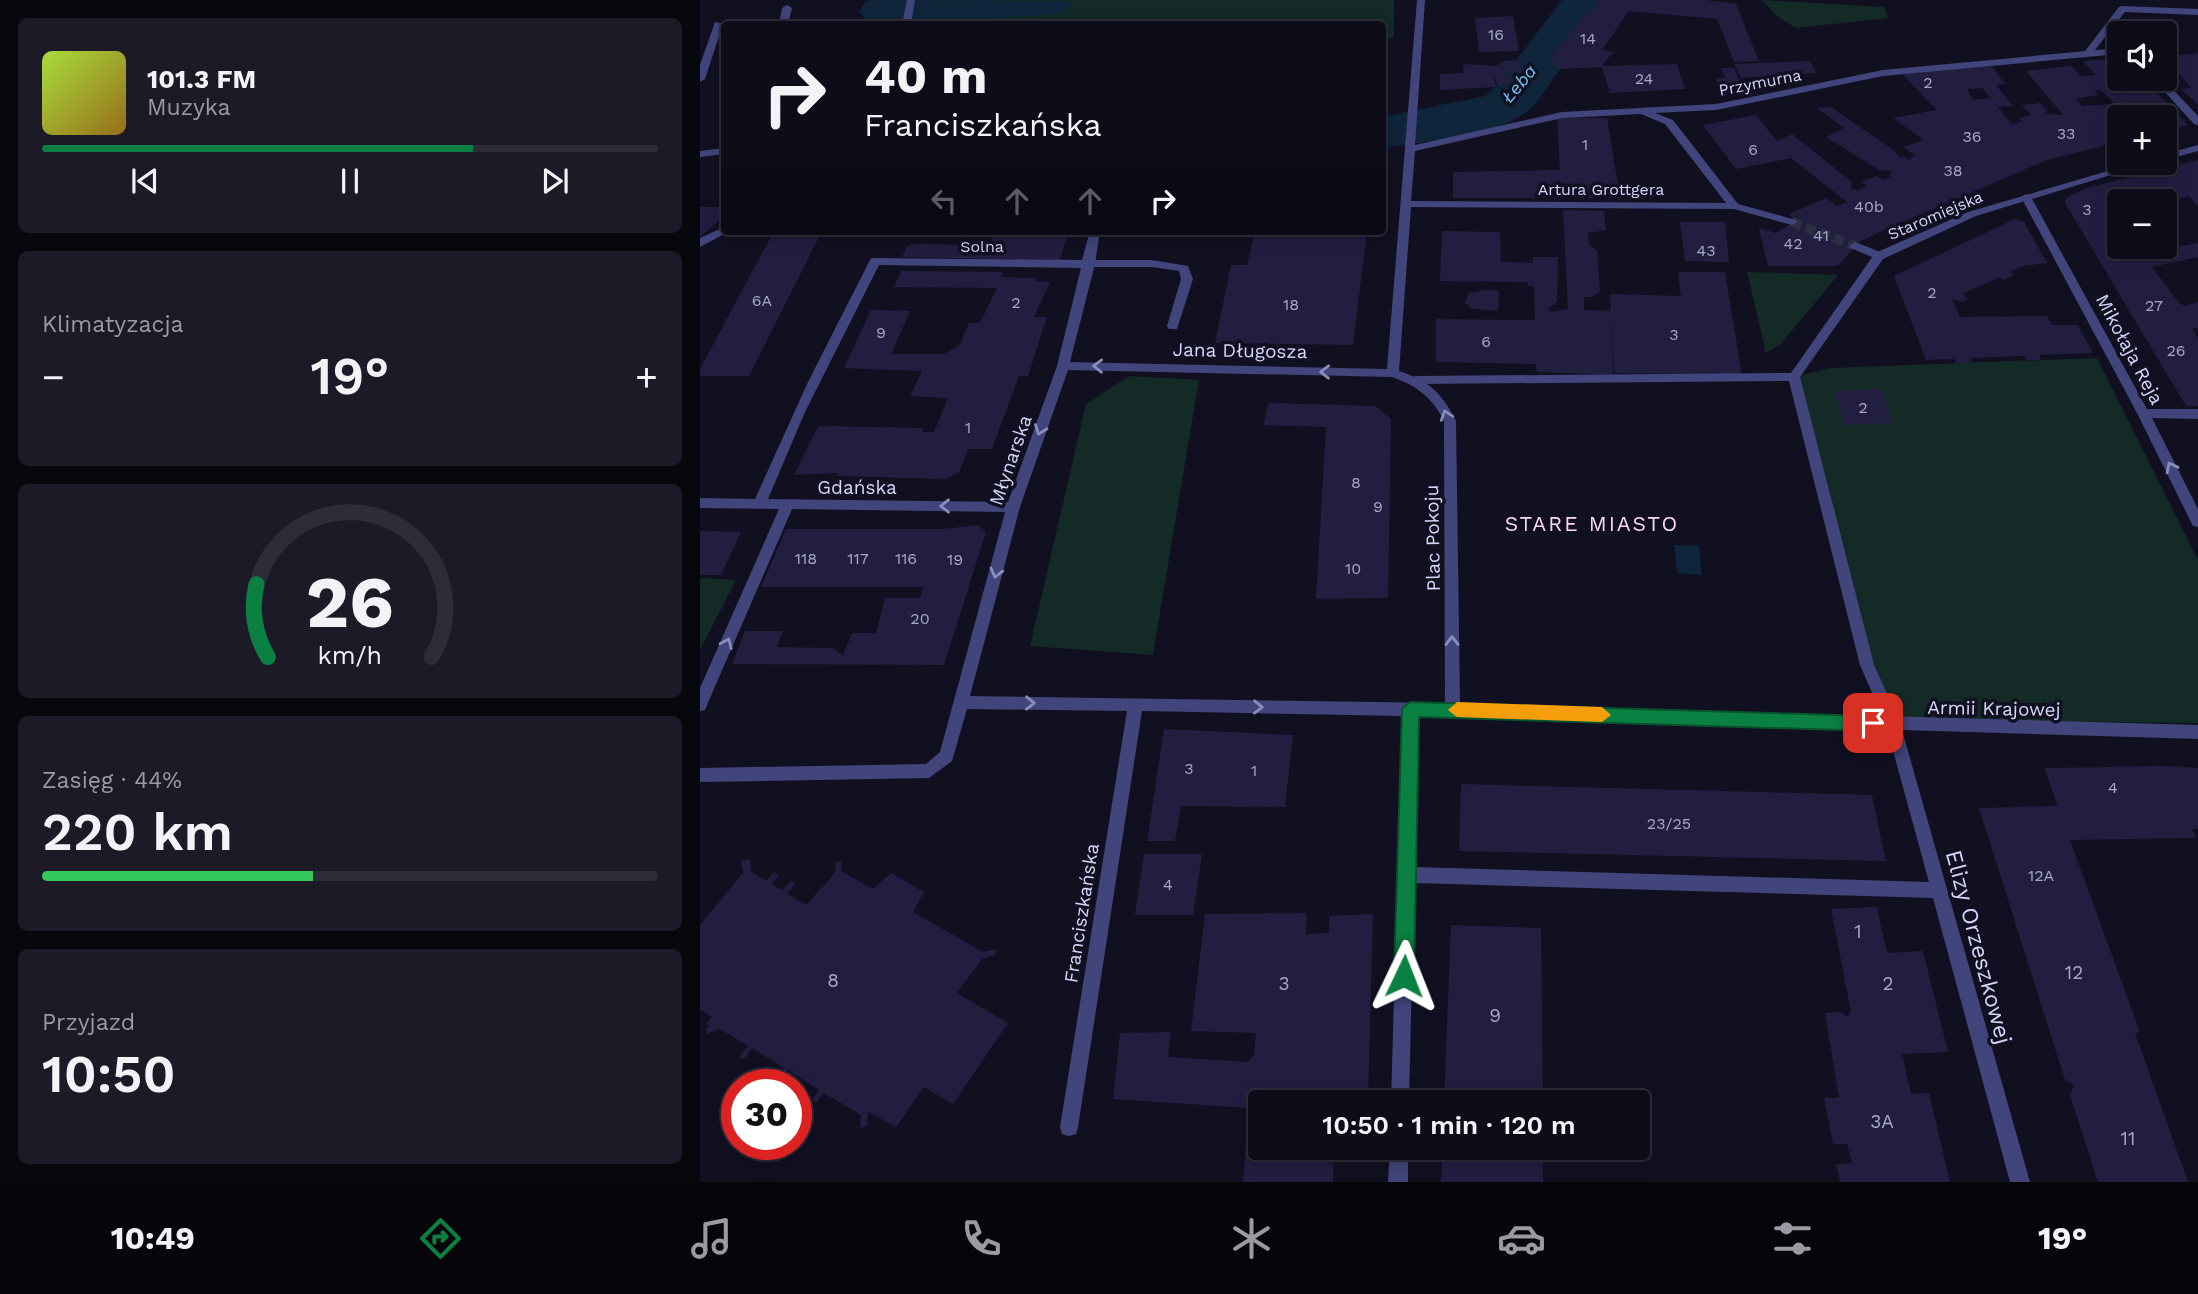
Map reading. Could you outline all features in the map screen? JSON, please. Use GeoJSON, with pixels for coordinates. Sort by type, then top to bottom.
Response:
{"type":"FeatureCollection","features":[{"type":"Feature","properties":{"kind":"street"},"geometry":{"type":"LineString","coordinates":[[1393,373],[1408,204],[1411,122],[1421,0]]}},
{"type":"Feature","properties":{"kind":"street"},"geometry":{"type":"LineString","coordinates":[[908,21],[911,2]]}},
{"type":"Feature","properties":{"kind":"street"},"geometry":{"type":"LineString","coordinates":[[784,21],[787,8]]}},
{"type":"Feature","properties":{"kind":"street"},"geometry":{"type":"LineString","coordinates":[[2088,54],[2104,29],[2122,9],[2198,12]]}},
{"type":"Feature","properties":{"kind":"street"},"geometry":{"type":"LineString","coordinates":[[700,79],[703,59],[718,24]]}},
{"type":"Feature","properties":{"kind":"street","name":"Przymurna"},"geometry":{"type":"LineString","coordinates":[[1410,144],[1562,115],[1716,107],[1884,73],[2107,52]]}},
{"type":"Feature","properties":{"kind":"street"},"geometry":{"type":"LineString","coordinates":[[2169,91],[2198,122]]}},
{"type":"Feature","properties":{"kind":"street"},"geometry":{"type":"LineString","coordinates":[[1637,110],[1669,122],[1734,206]]}},
{"type":"Feature","properties":{"kind":"street"},"geometry":{"type":"LineString","coordinates":[[2177,154],[2198,148]]}},
{"type":"Feature","properties":{"kind":"street"},"geometry":{"type":"LineString","coordinates":[[700,154],[721,152]]}},
{"type":"Feature","properties":{"kind":"street","name":"Staromiejska"},"geometry":{"type":"LineString","coordinates":[[1794,377],[1880,256],[1972,214],[2107,174]]}},
{"type":"Feature","properties":{"kind":"street","name":"Mikołaja Reja"},"geometry":{"type":"LineString","coordinates":[[2025,197],[2143,413],[2198,522]]}},
{"type":"Feature","properties":{"kind":"street","name":"Artura Grottgera"},"geometry":{"type":"LineString","coordinates":[[1408,204],[1734,206],[1791,222]]}},
{"type":"Feature","properties":{"kind":"street"},"geometry":{"type":"LineString","coordinates":[[700,243],[721,232]]}},
{"type":"Feature","properties":{"kind":"street","name":"Młynarska"},"geometry":{"type":"LineString","coordinates":[[700,775],[929,771],[947,756],[1013,507],[1063,366],[1094,235]]}},
{"type":"Feature","properties":{"kind":"street"},"geometry":{"type":"LineString","coordinates":[[1855,246],[1880,256]]}},
{"type":"Feature","properties":{"kind":"street","name":"Solna"},"geometry":{"type":"LineString","coordinates":[[759,505],[773,464],[811,383],[875,261],[1145,266],[1171,262],[1184,269],[1187,279],[1173,326]]}},
{"type":"Feature","properties":{"kind":"street","name":"Jana Długosza"},"geometry":{"type":"LineString","coordinates":[[1063,366],[1393,373],[1415,380]]}},
{"type":"Feature","properties":{"kind":"street"},"geometry":{"type":"LineString","coordinates":[[1415,380],[1794,377]]}},
{"type":"Feature","properties":{"kind":"street","name":"Elizy Orzeszkowej"},"geometry":{"type":"LineString","coordinates":[[1794,377],[1867,665],[1893,724],[2020,1182]]}},
{"type":"Feature","properties":{"kind":"street","name":"Plac Pokoju"},"geometry":{"type":"LineString","coordinates":[[1415,380],[1439,397],[1450,421],[1453,710]]}},
{"type":"Feature","properties":{"kind":"street"},"geometry":{"type":"LineString","coordinates":[[2143,413],[2198,414]]}},
{"type":"Feature","properties":{"kind":"street","name":"Gdańska"},"geometry":{"type":"LineString","coordinates":[[700,503],[1013,507]]}},
{"type":"Feature","properties":{"kind":"street"},"geometry":{"type":"LineString","coordinates":[[700,705],[787,506]]}},
{"type":"Feature","properties":{"kind":"street"},"geometry":{"type":"LineString","coordinates":[[962,702],[1453,710]]}},
{"type":"Feature","properties":{"kind":"street","name":"Franciszkańska"},"geometry":{"type":"LineString","coordinates":[[1069,1128],[1135,705]]}},
{"type":"Feature","properties":{"kind":"street"},"geometry":{"type":"LineString","coordinates":[[1400,1090],[1410,709]]}},
{"type":"Feature","properties":{"kind":"street","name":"Armii Krajowej"},"geometry":{"type":"LineString","coordinates":[[1453,710],[2198,732]]}},
{"type":"Feature","properties":{"kind":"street"},"geometry":{"type":"LineString","coordinates":[[1406,874],[1939,890]]}},
{"type":"Feature","properties":{"kind":"street"},"geometry":{"type":"LineString","coordinates":[[1398,1182],[1399,1160]]}},
{"type":"Feature","properties":{"kind":"green space"},"geometry":{"type":"Polygon","coordinates":[[[926,0],[1394,0],[1394,37],[1386,39],[1386,21],[922,21],[926,0]]]}},
{"type":"Feature","properties":{"kind":"green space"},"geometry":{"type":"Polygon","coordinates":[[[1762,0],[1884,7],[1888,18],[1796,28],[1777,16],[1762,0]]]}},
{"type":"Feature","properties":{"kind":"green space"},"geometry":{"type":"Polygon","coordinates":[[[1747,272],[1838,275],[1781,344],[1766,353],[1747,272]]]}},
{"type":"Feature","properties":{"kind":"green space"},"geometry":{"type":"Polygon","coordinates":[[[2097,358],[2198,560],[2198,723],[1897,720],[1867,665],[1794,377],[1831,368],[2097,358]]]}},
{"type":"Feature","properties":{"kind":"green space"},"geometry":{"type":"Polygon","coordinates":[[[1129,376],[1199,380],[1153,655],[1030,646],[1086,404],[1129,376]]]}},
{"type":"Feature","properties":{"kind":"green space"},"geometry":{"type":"Polygon","coordinates":[[[700,578],[736,580],[700,650],[700,578]]]}},
{"type":"Feature","properties":{"kind":"water"},"geometry":{"type":"Polygon","coordinates":[[[1674,545],[1699,546],[1702,575],[1677,573],[1674,545]]]}},
{"type":"Feature","properties":{"kind":"building"},"geometry":{"type":"Polygon","coordinates":[[[1601,0],[1706,0],[1736,4],[1759,61],[1734,62],[1717,19],[1629,11],[1602,50],[1613,52],[1602,66],[1677,64],[1685,89],[1610,93],[1602,67],[1557,69],[1550,59],[1582,18],[1601,0]]]}},
{"type":"Feature","properties":{"kind":"building"},"geometry":{"type":"Polygon","coordinates":[[[1513,16],[1519,51],[1479,52],[1475,18],[1513,16]]]}},
{"type":"Feature","properties":{"kind":"building"},"geometry":{"type":"Polygon","coordinates":[[[2198,53],[2198,105],[2181,89],[2191,88],[2177,71],[2177,56],[2198,53]]]}},
{"type":"Feature","properties":{"kind":"building"},"geometry":{"type":"Polygon","coordinates":[[[2107,59],[2107,91],[2155,91],[2169,105],[2107,105],[2107,145],[2047,160],[1884,230],[1859,242],[1838,266],[1768,266],[1759,228],[1776,233],[1795,220],[1789,214],[1826,198],[1837,206],[1847,202],[1791,158],[1736,169],[1703,125],[1756,115],[1777,141],[1792,134],[1852,182],[1851,189],[1859,190],[1867,186],[1861,182],[1877,176],[1883,180],[1890,177],[1891,171],[1879,170],[1826,137],[1844,128],[1817,108],[1831,107],[1895,151],[1900,158],[1904,156],[1908,160],[1915,155],[1903,147],[1924,140],[1893,118],[1937,110],[1901,73],[1992,66],[2005,84],[1996,85],[2013,106],[1998,107],[2012,125],[2022,121],[2019,118],[2031,115],[2022,105],[2040,103],[2047,110],[2045,114],[2063,115],[2026,71],[2071,66],[2080,76],[2096,75],[2083,61],[2107,59]],[[1982,88],[1967,89],[1973,100],[1991,98],[1982,88]],[[2094,90],[2098,95],[2075,99],[2082,106],[2115,104],[2101,90],[2094,90]]]}},
{"type":"Feature","properties":{"kind":"building"},"geometry":{"type":"Polygon","coordinates":[[[1521,60],[1521,71],[1506,72],[1509,84],[1497,84],[1493,72],[1496,87],[1440,90],[1440,74],[1464,73],[1463,64],[1495,66],[1504,61],[1521,60]]]}},
{"type":"Feature","properties":{"kind":"building"},"geometry":{"type":"Polygon","coordinates":[[[1810,61],[1816,73],[1741,78],[1734,64],[1810,61]]]}},
{"type":"Feature","properties":{"kind":"building"},"geometry":{"type":"Polygon","coordinates":[[[1721,68],[1734,68],[1742,85],[1719,86],[1716,79],[1725,78],[1721,68]]]}},
{"type":"Feature","properties":{"kind":"building"},"geometry":{"type":"Polygon","coordinates":[[[2177,114],[2188,125],[2177,128],[2177,114]]]}},
{"type":"Feature","properties":{"kind":"building"},"geometry":{"type":"Polygon","coordinates":[[[1557,117],[1607,118],[1620,198],[1453,198],[1453,172],[1560,170],[1557,117]]]}},
{"type":"Feature","properties":{"kind":"building"},"geometry":{"type":"Polygon","coordinates":[[[2198,160],[2198,206],[2189,196],[2177,199],[2177,189],[2107,189],[2107,259],[2177,259],[2177,247],[2198,243],[2198,257],[2152,267],[2179,303],[2186,306],[2198,302],[2198,328],[2192,329],[2198,338],[2198,406],[2186,406],[2065,203],[2066,198],[2087,188],[2139,175],[2177,175],[2177,165],[2198,160]]]}},
{"type":"Feature","properties":{"kind":"building"},"geometry":{"type":"Polygon","coordinates":[[[700,207],[721,207],[721,219],[700,237],[700,207]]]}},
{"type":"Feature","properties":{"kind":"building"},"geometry":{"type":"Polygon","coordinates":[[[1563,210],[1604,211],[1606,230],[1588,233],[1589,245],[1597,250],[1600,292],[1592,297],[1584,297],[1584,310],[1611,311],[1610,294],[1681,296],[1678,272],[1725,272],[1742,375],[1614,373],[1611,315],[1613,375],[1537,372],[1536,364],[1436,362],[1436,319],[1535,320],[1534,286],[1528,286],[1528,282],[1440,281],[1442,231],[1500,232],[1501,262],[1533,263],[1533,257],[1558,257],[1557,302],[1548,309],[1552,312],[1568,309],[1563,210]]]}},
{"type":"Feature","properties":{"kind":"building"},"geometry":{"type":"Polygon","coordinates":[[[2015,219],[2024,222],[2047,263],[2023,266],[2010,272],[2014,275],[2004,280],[2000,277],[1962,294],[1968,299],[1962,302],[1952,299],[1960,317],[2047,316],[2052,325],[2078,325],[2093,353],[2039,355],[2041,360],[2026,360],[2024,356],[1970,358],[1972,363],[1956,363],[1954,359],[1926,360],[1894,276],[2015,219]]]}},
{"type":"Feature","properties":{"kind":"building"},"geometry":{"type":"Polygon","coordinates":[[[1680,222],[1725,222],[1729,262],[1685,261],[1680,222]]]}},
{"type":"Feature","properties":{"kind":"building"},"geometry":{"type":"Polygon","coordinates":[[[772,235],[820,235],[749,376],[700,376],[700,369],[772,235]]]}},
{"type":"Feature","properties":{"kind":"building"},"geometry":{"type":"Polygon","coordinates":[[[993,235],[1068,235],[1060,260],[902,257],[907,246],[913,244],[989,245],[993,235]]]}},
{"type":"Feature","properties":{"kind":"building"},"geometry":{"type":"Polygon","coordinates":[[[1254,235],[1367,235],[1353,345],[1215,343],[1231,265],[1247,265],[1254,235]]]}},
{"type":"Feature","properties":{"kind":"building"},"geometry":{"type":"Polygon","coordinates":[[[901,271],[1003,272],[1001,277],[1036,278],[1035,281],[1050,282],[1034,317],[1047,317],[1028,376],[1019,376],[992,449],[968,449],[959,472],[947,479],[837,476],[838,473],[794,475],[818,426],[924,428],[922,432],[934,432],[948,398],[910,396],[922,371],[844,368],[871,310],[910,311],[891,354],[944,354],[959,346],[969,323],[980,323],[997,288],[894,287],[901,271]]]}},
{"type":"Feature","properties":{"kind":"building"},"geometry":{"type":"Polygon","coordinates":[[[1499,291],[1498,311],[1469,308],[1469,304],[1465,304],[1469,293],[1499,291]]]}},
{"type":"Feature","properties":{"kind":"building"},"geometry":{"type":"Polygon","coordinates":[[[1881,389],[1893,423],[1845,425],[1834,391],[1881,389]]]}},
{"type":"Feature","properties":{"kind":"building"},"geometry":{"type":"Polygon","coordinates":[[[1268,403],[1375,406],[1391,419],[1388,598],[1316,599],[1326,427],[1264,425],[1268,403]]]}},
{"type":"Feature","properties":{"kind":"building"},"geometry":{"type":"Polygon","coordinates":[[[978,525],[986,532],[944,665],[732,664],[745,631],[783,631],[777,647],[833,648],[843,656],[852,633],[876,633],[885,598],[920,598],[923,587],[761,587],[786,529],[943,529],[978,525]]]}},
{"type":"Feature","properties":{"kind":"building"},"geometry":{"type":"Polygon","coordinates":[[[700,531],[741,532],[721,575],[700,575],[700,531]]]}},
{"type":"Feature","properties":{"kind":"building"},"geometry":{"type":"Polygon","coordinates":[[[1164,729],[1293,735],[1285,807],[1181,806],[1175,841],[1147,841],[1164,729]]]}},
{"type":"Feature","properties":{"kind":"building"},"geometry":{"type":"Polygon","coordinates":[[[2044,768],[2198,768],[2198,829],[2192,829],[2196,838],[2070,840],[2140,1032],[2135,1033],[2188,1182],[2098,1182],[2070,1095],[2074,1085],[2065,1080],[1979,808],[2058,806],[2044,768]]]}},
{"type":"Feature","properties":{"kind":"building"},"geometry":{"type":"Polygon","coordinates":[[[1461,784],[1872,795],[1886,861],[1459,851],[1461,784]]]}},
{"type":"Feature","properties":{"kind":"building"},"geometry":{"type":"Polygon","coordinates":[[[1144,854],[1202,854],[1193,915],[1135,915],[1144,854]]]}},
{"type":"Feature","properties":{"kind":"building"},"geometry":{"type":"Polygon","coordinates":[[[750,859],[751,872],[766,881],[774,872],[779,876],[771,884],[782,890],[791,881],[795,884],[787,894],[806,905],[835,873],[836,862],[842,861],[841,871],[873,889],[891,873],[924,892],[913,912],[983,952],[996,949],[995,955],[982,959],[957,993],[1008,1023],[953,1104],[924,1087],[896,1127],[868,1112],[867,1126],[860,1128],[861,1115],[824,1093],[816,1103],[812,1100],[819,1090],[812,1085],[812,1069],[783,1069],[752,1048],[744,1059],[739,1057],[748,1046],[720,1029],[707,1034],[706,1029],[710,1027],[706,1024],[712,1017],[700,1009],[700,925],[743,873],[741,861],[750,859]]]}},
{"type":"Feature","properties":{"kind":"building"},"geometry":{"type":"Polygon","coordinates":[[[1877,907],[1887,953],[1923,951],[1948,1052],[1902,1054],[1911,1094],[1929,1093],[1950,1182],[1840,1182],[1836,1164],[1852,1163],[1847,1144],[1833,1144],[1824,1098],[1839,1098],[1825,1013],[1841,1012],[1847,1017],[1851,1012],[1831,909],[1877,907]]]}},
{"type":"Feature","properties":{"kind":"building"},"geometry":{"type":"Polygon","coordinates":[[[1307,913],[1306,934],[1329,933],[1329,916],[1373,914],[1368,1090],[1248,1090],[1248,1108],[1113,1099],[1120,1033],[1171,1032],[1168,1057],[1248,1062],[1254,1055],[1256,1033],[1191,1031],[1205,914],[1307,913]]]}},
{"type":"Feature","properties":{"kind":"building"},"geometry":{"type":"Polygon","coordinates":[[[1451,925],[1541,928],[1543,1090],[1444,1090],[1451,925]]]}},
{"type":"Feature","properties":{"kind":"building"},"geometry":{"type":"Polygon","coordinates":[[[1248,1120],[1248,1160],[1334,1160],[1333,1182],[1243,1182],[1248,1120]]]}},
{"type":"Feature","properties":{"kind":"building"},"geometry":{"type":"Polygon","coordinates":[[[1442,1160],[1543,1160],[1543,1182],[1441,1182],[1442,1160]]]}},
{"type":"Feature","properties":{"kind":"waterway","name":"Łeba"},"geometry":{"type":"LineString","coordinates":[[1386,132],[1487,114],[1503,107],[1516,95],[1586,0]]}},
{"type":"Feature","properties":{"kind":"waterway","name":"Łeba"},"geometry":{"type":"LineString","coordinates":[[882,11],[1050,1]]}},
{"type":"Feature","properties":{"kind":"tunnel"},"geometry":{"type":"LineString","coordinates":[[1792,222],[1855,246]]}},
{"type":"Feature","properties":{"kind":"slow traffic"},"geometry":{"type":"LineString","coordinates":[[1457,710],[1602,715]]}},
{"type":"Feature","properties":{"kind":"district","name":"STARE MIASTO"},"geometry":{"type":"Point","coordinates":[1592,524]}},
{"type":"Feature","properties":{"kind":"route"},"geometry":{"type":"LineString","coordinates":[[1404,976],[1410,709],[1873,723]]}}]}
